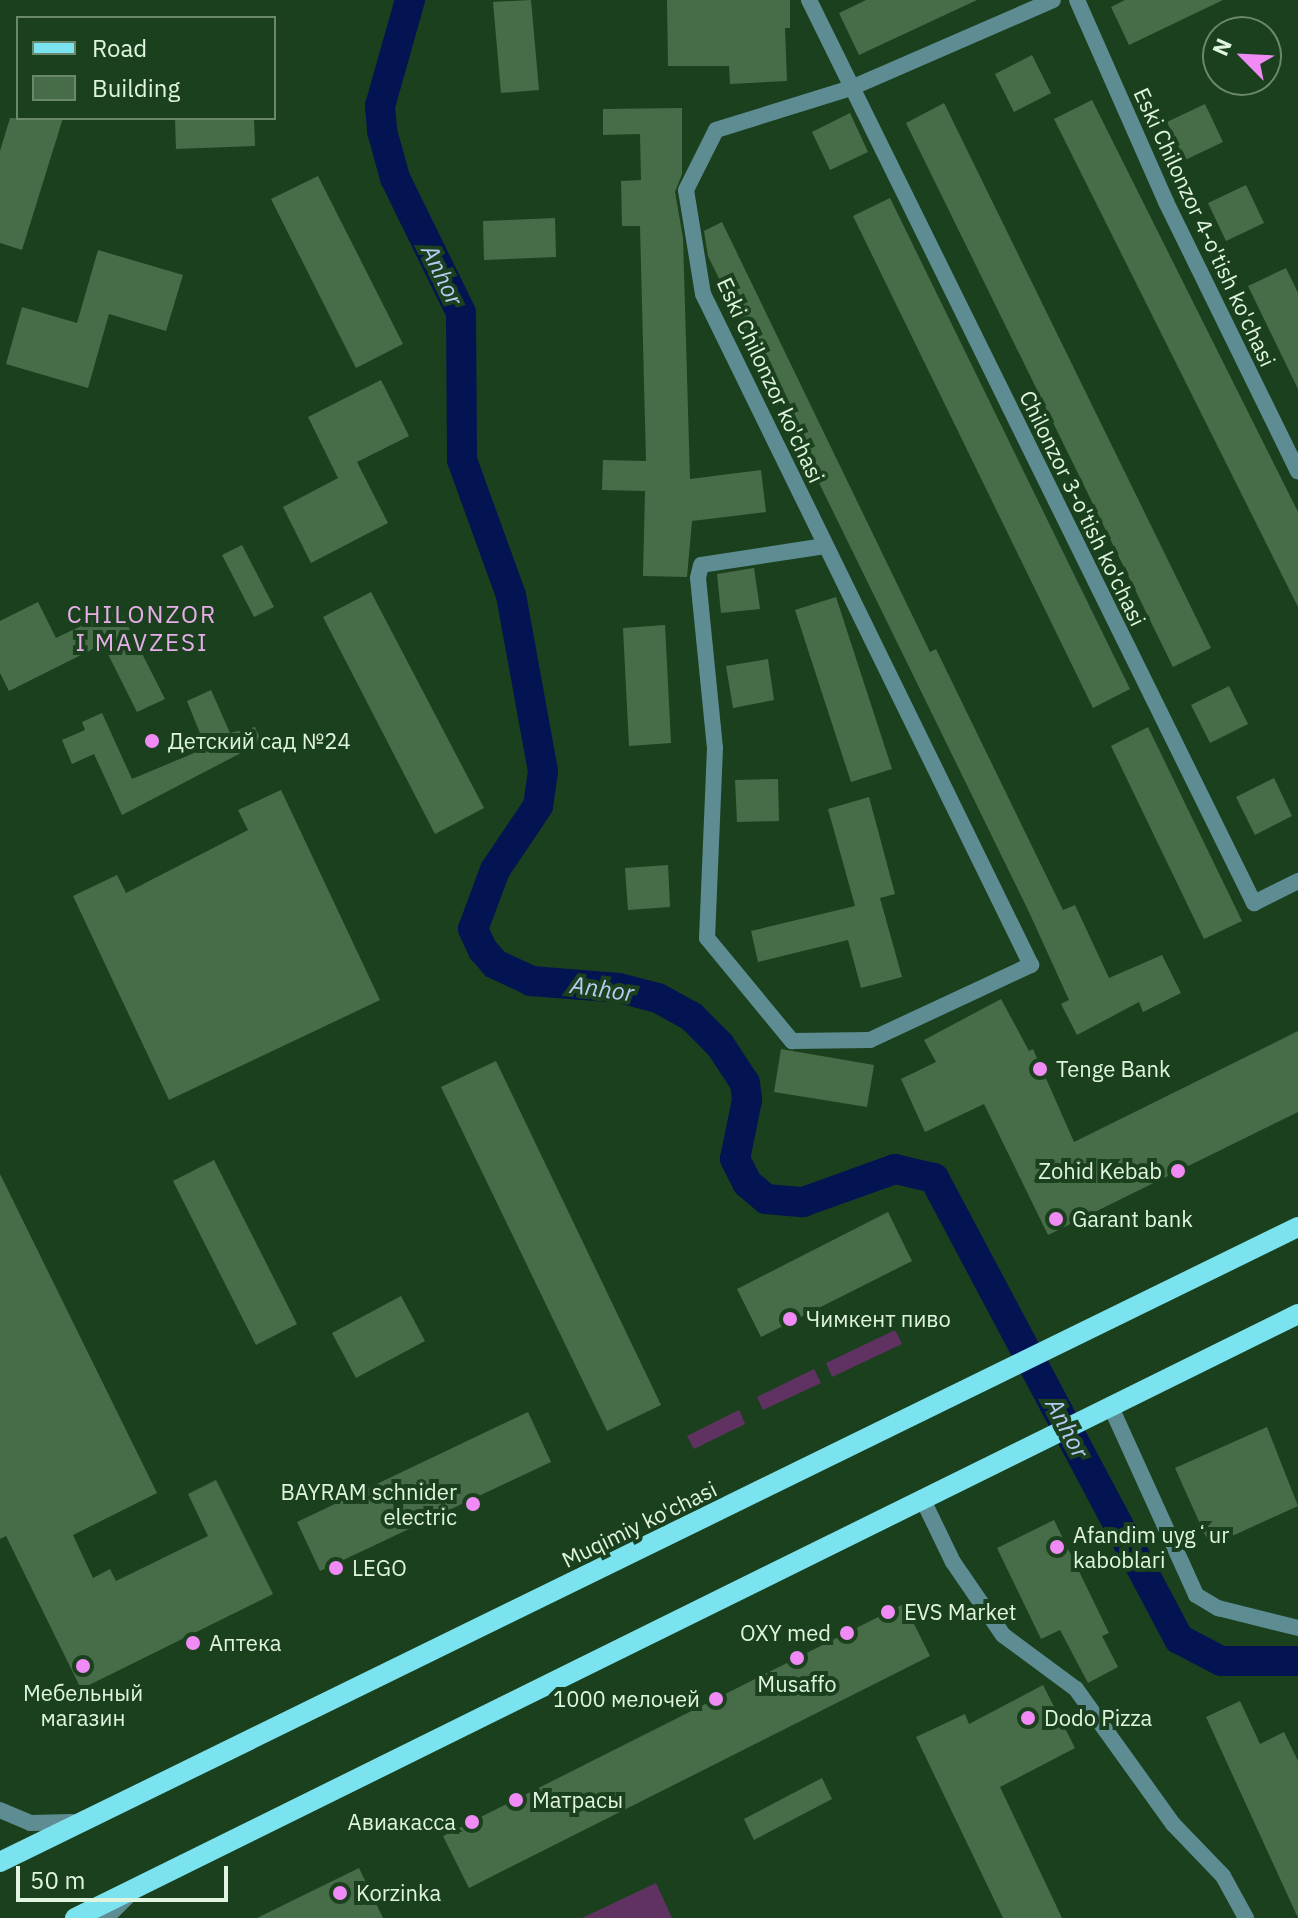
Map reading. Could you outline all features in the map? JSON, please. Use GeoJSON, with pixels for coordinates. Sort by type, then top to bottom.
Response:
{"type":"FeatureCollection","features":[{"type":"Feature","properties":{"kind":"main road","name":"Muqimiy ko'chasi"},"geometry":{"type":"LineString","coordinates":[[0,1862],[1298,1227]]}},
{"type":"Feature","properties":{"kind":"main road"},"geometry":{"type":"LineString","coordinates":[[75,1918],[1298,1314]]}},
{"type":"Feature","properties":{"kind":"street"},"geometry":{"type":"LineString","coordinates":[[809,0],[851,88]]}},
{"type":"Feature","properties":{"kind":"street","name":"Eski Chilonzor ko'chasi"},"geometry":{"type":"LineString","coordinates":[[825,546],[701,565],[715,748],[707,938],[792,1041],[870,1040],[1031,965],[703,294],[686,190],[716,130],[851,88],[1053,0]]}},
{"type":"Feature","properties":{"kind":"street","name":"Eski Chilonzor 4-o'tish ko'chasi"},"geometry":{"type":"LineString","coordinates":[[1077,0],[1166,202],[1298,471]]}},
{"type":"Feature","properties":{"kind":"street","name":"Chilonzor 3-o'tish ko'chasi"},"geometry":{"type":"LineString","coordinates":[[851,88],[1254,903],[1298,881]]}},
{"type":"Feature","properties":{"kind":"street"},"geometry":{"type":"LineString","coordinates":[[1102,1409],[1196,1595],[1218,1608],[1298,1628]]}},
{"type":"Feature","properties":{"kind":"street"},"geometry":{"type":"LineString","coordinates":[[922,1498],[953,1562],[1003,1635],[1076,1689],[1173,1824],[1223,1876],[1246,1918]]}},
{"type":"Feature","properties":{"kind":"street"},"geometry":{"type":"LineString","coordinates":[[0,1810],[39,1825],[89,1818]]}},
{"type":"Feature","properties":{"kind":"street"},"geometry":{"type":"LineString","coordinates":[[106,1918],[147,1882]]}},
{"type":"Feature","properties":{"kind":"shaded area"},"geometry":{"type":"Polygon","coordinates":[[[895,1330],[902,1344],[832,1377],[826,1363],[895,1330]]]}},
{"type":"Feature","properties":{"kind":"shaded area"},"geometry":{"type":"Polygon","coordinates":[[[814,1369],[821,1383],[763,1410],[757,1397],[814,1369]]]}},
{"type":"Feature","properties":{"kind":"shaded area"},"geometry":{"type":"Polygon","coordinates":[[[739,1410],[745,1424],[694,1449],[687,1436],[739,1410]]]}},
{"type":"Feature","properties":{"kind":"shaded area"},"geometry":{"type":"Polygon","coordinates":[[[656,1883],[672,1918],[582,1918],[656,1883]]]}},
{"type":"Feature","properties":{"kind":"building"},"geometry":{"type":"Polygon","coordinates":[[[531,0],[539,90],[501,93],[493,2],[531,0]]]}},
{"type":"Feature","properties":{"kind":"building"},"geometry":{"type":"Polygon","coordinates":[[[667,0],[790,0],[790,28],[785,28],[787,81],[730,84],[729,66],[668,66],[667,0]]]}},
{"type":"Feature","properties":{"kind":"building"},"geometry":{"type":"Polygon","coordinates":[[[866,0],[977,0],[859,55],[839,13],[866,0]]]}},
{"type":"Feature","properties":{"kind":"building"},"geometry":{"type":"Polygon","coordinates":[[[1125,0],[1223,0],[1129,45],[1111,7],[1125,0]]]}},
{"type":"Feature","properties":{"kind":"building"},"geometry":{"type":"Polygon","coordinates":[[[1032,55],[1051,93],[1014,112],[995,74],[1032,55]]]}},
{"type":"Feature","properties":{"kind":"building"},"geometry":{"type":"Polygon","coordinates":[[[1092,100],[1298,512],[1298,607],[1054,119],[1092,100]]]}},
{"type":"Feature","properties":{"kind":"building"},"geometry":{"type":"Polygon","coordinates":[[[944,103],[1211,648],[1173,667],[906,123],[944,103]]]}},
{"type":"Feature","properties":{"kind":"building"},"geometry":{"type":"Polygon","coordinates":[[[1205,104],[1223,142],[1185,160],[1167,122],[1205,104]]]}},
{"type":"Feature","properties":{"kind":"building"},"geometry":{"type":"Polygon","coordinates":[[[682,108],[682,174],[675,192],[683,238],[690,479],[761,470],[766,512],[692,521],[687,577],[643,576],[645,491],[602,490],[603,460],[646,461],[640,226],[622,226],[621,181],[641,180],[640,134],[603,135],[603,109],[682,108]]]}},
{"type":"Feature","properties":{"kind":"building"},"geometry":{"type":"Polygon","coordinates":[[[850,113],[868,152],[830,170],[812,132],[850,113]]]}},
{"type":"Feature","properties":{"kind":"building"},"geometry":{"type":"Polygon","coordinates":[[[10,118],[62,120],[22,250],[0,243],[0,151],[10,118]]]}},
{"type":"Feature","properties":{"kind":"building"},"geometry":{"type":"Polygon","coordinates":[[[175,120],[254,120],[255,146],[176,149],[175,120]]]}},
{"type":"Feature","properties":{"kind":"building"},"geometry":{"type":"Polygon","coordinates":[[[318,176],[403,344],[356,368],[271,199],[318,176]]]}},
{"type":"Feature","properties":{"kind":"building"},"geometry":{"type":"Polygon","coordinates":[[[1246,185],[1264,223],[1226,241],[1208,203],[1246,185]]]}},
{"type":"Feature","properties":{"kind":"building"},"geometry":{"type":"Polygon","coordinates":[[[890,198],[1130,689],[1093,708],[853,216],[890,198]]]}},
{"type":"Feature","properties":{"kind":"building"},"geometry":{"type":"Polygon","coordinates":[[[555,218],[556,257],[484,260],[483,221],[555,218]]]}},
{"type":"Feature","properties":{"kind":"building"},"geometry":{"type":"Polygon","coordinates":[[[722,222],[930,652],[936,649],[1063,910],[1075,905],[1109,978],[1162,955],[1181,993],[1143,1012],[1139,1002],[1077,1035],[1061,1004],[1069,1000],[1029,912],[708,256],[704,231],[722,222]]]}},
{"type":"Feature","properties":{"kind":"building"},"geometry":{"type":"Polygon","coordinates":[[[98,250],[183,275],[166,331],[109,314],[88,388],[6,364],[22,307],[77,323],[98,250]]]}},
{"type":"Feature","properties":{"kind":"building"},"geometry":{"type":"Polygon","coordinates":[[[1286,268],[1298,293],[1298,389],[1248,286],[1286,268]]]}},
{"type":"Feature","properties":{"kind":"building"},"geometry":{"type":"Polygon","coordinates":[[[381,380],[409,436],[357,462],[388,523],[311,563],[283,507],[338,478],[308,417],[381,380]]]}},
{"type":"Feature","properties":{"kind":"building"},"geometry":{"type":"Polygon","coordinates":[[[242,545],[274,607],[254,617],[222,555],[242,545]]]}},
{"type":"Feature","properties":{"kind":"building"},"geometry":{"type":"Polygon","coordinates":[[[754,568],[760,609],[721,613],[717,574],[754,568]]]}},
{"type":"Feature","properties":{"kind":"building"},"geometry":{"type":"Polygon","coordinates":[[[371,592],[484,808],[435,834],[323,617],[371,592]]]}},
{"type":"Feature","properties":{"kind":"building"},"geometry":{"type":"Polygon","coordinates":[[[836,597],[892,769],[851,782],[795,610],[836,597]]]}},
{"type":"Feature","properties":{"kind":"building"},"geometry":{"type":"Polygon","coordinates":[[[38,602],[56,638],[119,608],[165,699],[137,712],[103,644],[9,691],[0,673],[0,621],[38,602]]]}},
{"type":"Feature","properties":{"kind":"building"},"geometry":{"type":"Polygon","coordinates":[[[665,625],[671,743],[629,746],[623,628],[665,625]]]}},
{"type":"Feature","properties":{"kind":"building"},"geometry":{"type":"Polygon","coordinates":[[[768,659],[774,700],[733,708],[726,666],[768,659]]]}},
{"type":"Feature","properties":{"kind":"building"},"geometry":{"type":"Polygon","coordinates":[[[1229,686],[1248,724],[1210,743],[1191,705],[1229,686]]]}},
{"type":"Feature","properties":{"kind":"building"},"geometry":{"type":"Polygon","coordinates":[[[211,690],[230,733],[255,727],[262,742],[122,815],[94,754],[72,764],[62,740],[85,730],[82,722],[102,713],[132,779],[206,748],[187,701],[211,690]]]}},
{"type":"Feature","properties":{"kind":"building"},"geometry":{"type":"Polygon","coordinates":[[[1148,727],[1242,921],[1204,939],[1111,746],[1148,727]]]}},
{"type":"Feature","properties":{"kind":"building"},"geometry":{"type":"Polygon","coordinates":[[[1274,778],[1292,816],[1255,835],[1236,797],[1274,778]]]}},
{"type":"Feature","properties":{"kind":"building"},"geometry":{"type":"Polygon","coordinates":[[[778,779],[779,821],[737,822],[735,780],[778,779]]]}},
{"type":"Feature","properties":{"kind":"building"},"geometry":{"type":"Polygon","coordinates":[[[281,790],[380,1000],[169,1100],[73,896],[117,875],[126,893],[248,830],[238,810],[281,790]]]}},
{"type":"Feature","properties":{"kind":"building"},"geometry":{"type":"Polygon","coordinates":[[[869,797],[895,894],[880,898],[902,977],[861,988],[848,940],[758,962],[751,931],[855,906],[828,809],[869,797]]]}},
{"type":"Feature","properties":{"kind":"building"},"geometry":{"type":"Polygon","coordinates":[[[668,865],[670,907],[628,910],[625,868],[668,865]]]}},
{"type":"Feature","properties":{"kind":"building"},"geometry":{"type":"Polygon","coordinates":[[[1001,999],[1029,1051],[1033,1049],[1074,1142],[1298,1031],[1298,1112],[1048,1235],[984,1104],[925,1132],[901,1079],[936,1062],[924,1040],[1001,999]]]}},
{"type":"Feature","properties":{"kind":"building"},"geometry":{"type":"Polygon","coordinates":[[[781,1049],[874,1065],[867,1107],[774,1092],[781,1049]]]}},
{"type":"Feature","properties":{"kind":"building"},"geometry":{"type":"Polygon","coordinates":[[[496,1061],[661,1405],[607,1431],[441,1087],[496,1061]]]}},
{"type":"Feature","properties":{"kind":"building"},"geometry":{"type":"Polygon","coordinates":[[[214,1160],[297,1324],[256,1345],[173,1181],[214,1160]]]}},
{"type":"Feature","properties":{"kind":"building"},"geometry":{"type":"Polygon","coordinates":[[[0,1174],[157,1493],[73,1535],[93,1578],[110,1569],[116,1581],[208,1536],[188,1494],[216,1480],[273,1594],[81,1689],[6,1536],[0,1539],[0,1174]]]}},
{"type":"Feature","properties":{"kind":"building"},"geometry":{"type":"Polygon","coordinates":[[[888,1212],[912,1261],[761,1337],[737,1289],[888,1212]]]}},
{"type":"Feature","properties":{"kind":"building"},"geometry":{"type":"Polygon","coordinates":[[[401,1296],[425,1341],[356,1378],[332,1333],[401,1296]]]}},
{"type":"Feature","properties":{"kind":"building"},"geometry":{"type":"Polygon","coordinates":[[[528,1412],[551,1462],[320,1571],[297,1522],[528,1412]]]}},
{"type":"Feature","properties":{"kind":"building"},"geometry":{"type":"Polygon","coordinates":[[[1267,1427],[1298,1506],[1210,1546],[1175,1468],[1267,1427]]]}},
{"type":"Feature","properties":{"kind":"building"},"geometry":{"type":"Polygon","coordinates":[[[1054,1520],[1109,1633],[1102,1636],[1118,1667],[1088,1683],[1060,1630],[1041,1639],[997,1548],[1054,1520]]]}},
{"type":"Feature","properties":{"kind":"building"},"geometry":{"type":"Polygon","coordinates":[[[904,1604],[930,1656],[469,1888],[443,1836],[904,1604]]]}},
{"type":"Feature","properties":{"kind":"building"},"geometry":{"type":"Polygon","coordinates":[[[1043,1685],[1075,1748],[1000,1787],[1062,1918],[1003,1918],[916,1737],[965,1714],[969,1724],[1043,1685]]]}},
{"type":"Feature","properties":{"kind":"building"},"geometry":{"type":"Polygon","coordinates":[[[1240,1701],[1260,1744],[1284,1732],[1298,1761],[1298,1918],[1206,1717],[1240,1701]]]}},
{"type":"Feature","properties":{"kind":"building"},"geometry":{"type":"Polygon","coordinates":[[[822,1778],[832,1799],[754,1840],[744,1819],[822,1778]]]}},
{"type":"Feature","properties":{"kind":"building","name":"Korzinka"},"geometry":{"type":"Polygon","coordinates":[[[359,1868],[383,1918],[257,1918],[359,1868]]]}},
{"type":"Feature","properties":{"kind":"waterway","name":"Anhor"},"geometry":{"type":"LineString","coordinates":[[410,0],[380,106],[382,131],[395,178],[461,313],[462,460],[511,595],[543,771],[538,806],[495,870],[473,929],[483,950],[495,964],[531,981],[619,988],[658,998],[692,1017],[720,1045],[745,1083],[747,1100],[735,1159],[747,1183],[766,1199],[803,1202],[895,1169],[934,1178],[1179,1639],[1221,1661],[1298,1661]]}},
{"type":"Feature","properties":{"kind":"place","name":"Детский сад №24"},"geometry":{"type":"Point","coordinates":[152,741]}},
{"type":"Feature","properties":{"kind":"place","name":"Tenge Bank"},"geometry":{"type":"Point","coordinates":[1040,1069]}},
{"type":"Feature","properties":{"kind":"place","name":"Zohid Kebab"},"geometry":{"type":"Point","coordinates":[1178,1171]}},
{"type":"Feature","properties":{"kind":"place","name":"Garant bank"},"geometry":{"type":"Point","coordinates":[1056,1219]}},
{"type":"Feature","properties":{"kind":"place","name":"Чимкент пиво"},"geometry":{"type":"Point","coordinates":[790,1319]}},
{"type":"Feature","properties":{"kind":"place","name":"BAYRAM schnider electric"},"geometry":{"type":"Point","coordinates":[473,1504]}},
{"type":"Feature","properties":{"kind":"place","name":"Afandim uygʻur kaboblari"},"geometry":{"type":"Point","coordinates":[1057,1547]}},
{"type":"Feature","properties":{"kind":"place","name":"LEGO"},"geometry":{"type":"Point","coordinates":[336,1568]}},
{"type":"Feature","properties":{"kind":"place","name":"EVS Market"},"geometry":{"type":"Point","coordinates":[888,1612]}},
{"type":"Feature","properties":{"kind":"place","name":"OXY med"},"geometry":{"type":"Point","coordinates":[847,1633]}},
{"type":"Feature","properties":{"kind":"place","name":"Аптека"},"geometry":{"type":"Point","coordinates":[193,1643]}},
{"type":"Feature","properties":{"kind":"place","name":"Musaffo"},"geometry":{"type":"Point","coordinates":[797,1658]}},
{"type":"Feature","properties":{"kind":"place","name":"Мебельный магазин"},"geometry":{"type":"Point","coordinates":[83,1666]}},
{"type":"Feature","properties":{"kind":"place","name":"1000 мелочей"},"geometry":{"type":"Point","coordinates":[716,1699]}},
{"type":"Feature","properties":{"kind":"place","name":"Dodo Pizza"},"geometry":{"type":"Point","coordinates":[1028,1718]}},
{"type":"Feature","properties":{"kind":"place","name":"Матрасы"},"geometry":{"type":"Point","coordinates":[516,1800]}},
{"type":"Feature","properties":{"kind":"place","name":"Авиакасса"},"geometry":{"type":"Point","coordinates":[472,1822]}},
{"type":"Feature","properties":{"kind":"place","name":"Korzinka"},"geometry":{"type":"Point","coordinates":[340,1893]}},
{"type":"Feature","properties":{"kind":"district","name":"CHILONZOR I MAVZESI"},"geometry":{"type":"Point","coordinates":[142,629]}}]}
